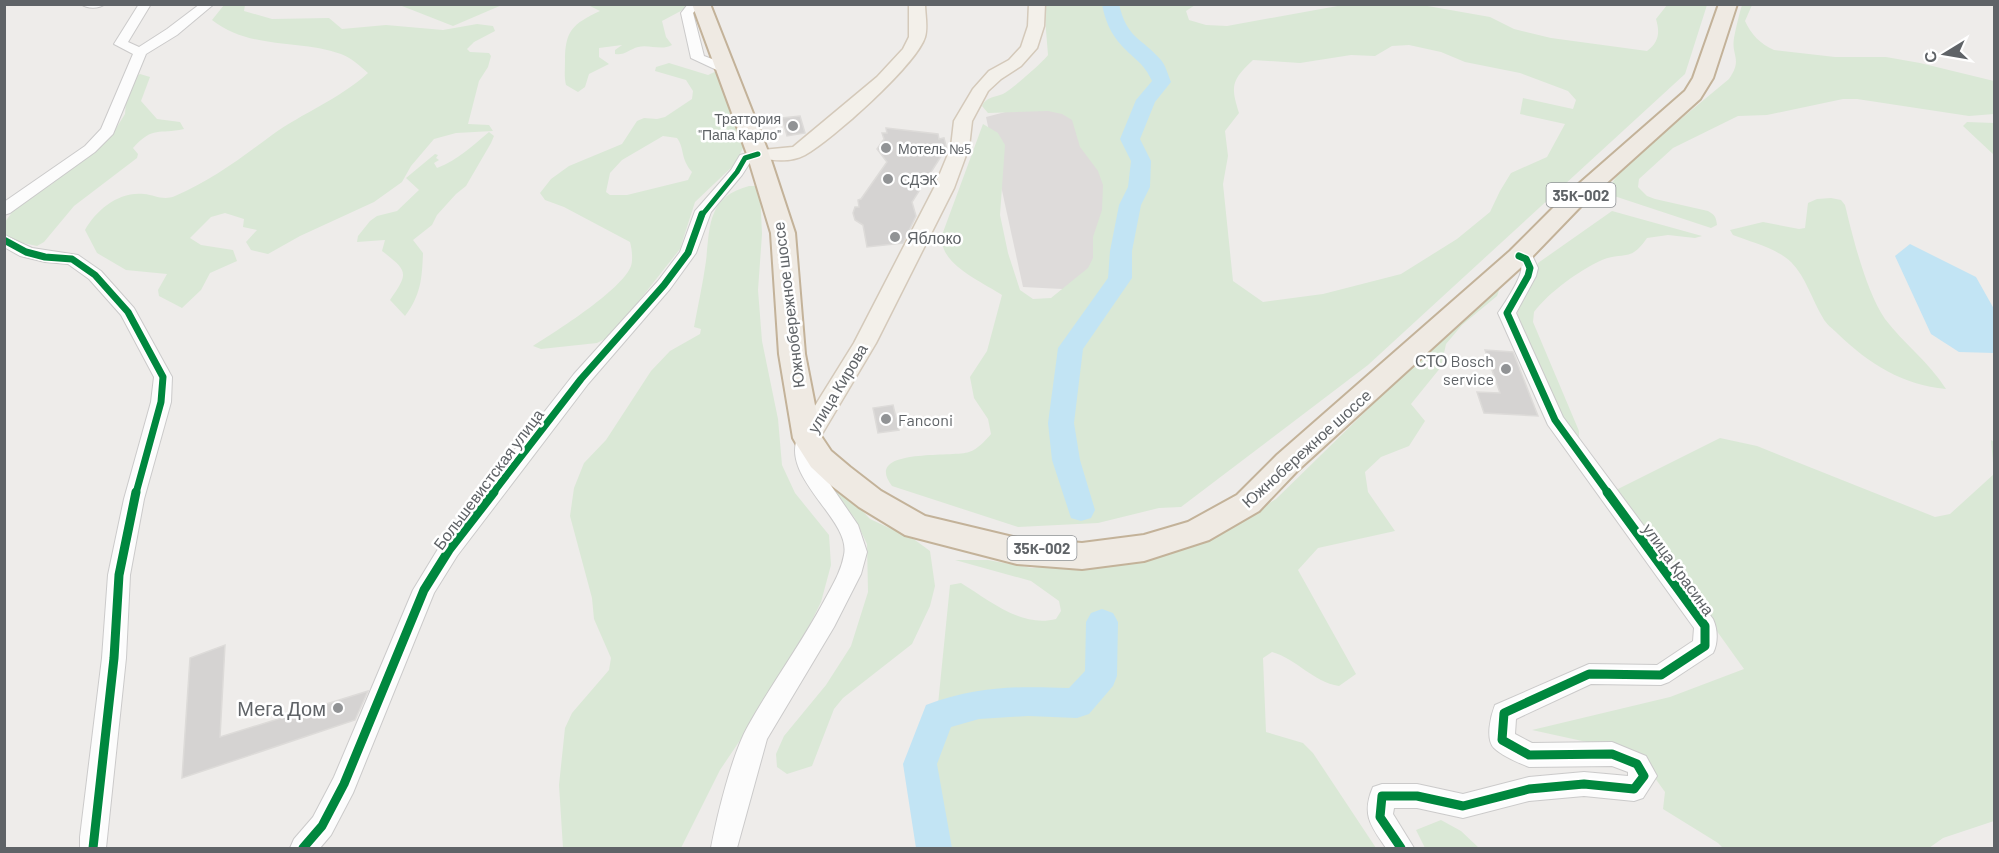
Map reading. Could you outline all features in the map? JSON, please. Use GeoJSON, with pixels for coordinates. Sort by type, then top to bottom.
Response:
{"type":"FeatureCollection","features":[{"type":"Feature","properties":{"kind":"highway","name":"Южнобережное шоссе"},"geometry":{"type":"LineString","coordinates":[[704,7],[757,155],[792,239],[809,434],[845,470],[915,519],[974,537],[1046,548],[1104,548],[1144,541],[1195,526],[1237,503],[1277,462],[1573,201],[1640,134],[1682,90],[1693,73],[1717,4]]}},
{"type":"Feature","properties":{"kind":"highway","name":"Южнобережное шоссе"},"geometry":{"type":"LineString","coordinates":[[1640,134],[1693,95],[1703,78],[1728,4]]}},
{"type":"Feature","properties":{"kind":"highway","name":"Южнобережное шоссе"},"geometry":{"type":"LineString","coordinates":[[704,7],[783,233],[792,354],[809,434],[821,459],[839,475],[870,499],[916,526],[963,540],[1017,551],[1082,556],[1143,548],[1198,531],[1248,503],[1287,463],[1513,252]]}},
{"type":"Feature","properties":{"kind":"main road"},"geometry":{"type":"LineString","coordinates":[[757,155],[786,155],[800,151],[890,75],[906,57],[917,37],[917,4]]}},
{"type":"Feature","properties":{"kind":"main road","name":"улица Кирова"},"geometry":{"type":"LineString","coordinates":[[809,434],[865,343],[944,188],[960,147],[963,121],[981,88],[995,75],[1016,63],[1029,48],[1036,26],[1037,4]]}},
{"type":"Feature","properties":{"kind":"street"},"geometry":{"type":"LineString","coordinates":[[87,4],[99,4]]}},
{"type":"Feature","properties":{"kind":"street"},"geometry":{"type":"LineString","coordinates":[[140,52],[122,44],[145,4]]}},
{"type":"Feature","properties":{"kind":"street"},"geometry":{"type":"LineString","coordinates":[[4,210],[90,149],[108,130],[140,52],[172,32],[208,4]]}},
{"type":"Feature","properties":{"kind":"street","name":"Большевистская улица"},"geometry":{"type":"LineString","coordinates":[[303,849],[322,826],[344,783],[424,590],[443,560],[581,379],[664,285],[688,253],[703,211],[737,172],[757,155]]}},
{"type":"Feature","properties":{"kind":"street"},"geometry":{"type":"LineString","coordinates":[[4,240],[36,254],[72,259],[95,275],[128,312],[163,377],[161,402],[134,499],[119,575],[114,658],[93,849]]}},
{"type":"Feature","properties":{"kind":"street","name":"улица Красина"},"geometry":{"type":"LineString","coordinates":[[1401,849],[1380,817],[1383,796],[1417,796],[1463,806],[1529,789],[1584,784],[1634,789],[1644,776],[1637,764],[1612,754],[1529,755],[1502,740],[1504,713],[1589,674],[1661,675],[1705,646],[1705,626],[1555,420],[1507,313],[1528,276],[1530,267],[1526,259],[1513,252]]}},
{"type":"Feature","properties":{"kind":"street","name":"улица Кирова"},"geometry":{"type":"LineString","coordinates":[[725,849],[742,778],[756,735],[826,620],[850,574],[856,552],[850,531],[811,472],[806,452],[809,434]]}},
{"type":"Feature","properties":{"kind":"shaded area"},"geometry":{"type":"Polygon","coordinates":[[[1076,94],[1115,206],[1082,290],[1023,287],[986,117],[1076,94]]]}},
{"type":"Feature","properties":{"kind":"green space"},"geometry":{"type":"Polygon","coordinates":[[[407,4],[502,5],[453,26],[402,6],[407,4]]]}},
{"type":"Feature","properties":{"kind":"green space"},"geometry":{"type":"Polygon","coordinates":[[[224,5],[245,5],[244,11],[272,19],[329,18],[342,29],[386,25],[443,30],[477,24],[493,26],[495,31],[474,42],[467,49],[470,52],[489,53],[491,56],[488,67],[479,81],[468,124],[489,125],[493,131],[456,133],[434,139],[411,166],[402,182],[374,202],[300,236],[268,254],[251,250],[246,242],[257,230],[243,227],[244,219],[225,213],[211,217],[190,238],[201,245],[233,250],[237,261],[210,273],[201,290],[182,308],[159,296],[158,290],[167,274],[126,270],[97,253],[85,230],[95,216],[109,203],[126,196],[144,194],[163,198],[188,190],[225,168],[284,127],[345,91],[368,73],[352,60],[325,49],[258,40],[227,29],[212,20],[224,5]]]}},
{"type":"Feature","properties":{"kind":"green space"},"geometry":{"type":"Polygon","coordinates":[[[588,5],[692,5],[662,21],[666,37],[672,45],[668,47],[638,47],[618,54],[615,54],[615,50],[622,45],[599,48],[599,57],[609,64],[589,74],[585,87],[578,92],[566,85],[565,50],[572,29],[600,11],[588,5]]]}},
{"type":"Feature","properties":{"kind":"green space"},"geometry":{"type":"Polygon","coordinates":[[[1044,5],[1195,5],[1186,11],[1189,20],[1206,25],[1227,26],[1343,5],[1422,5],[1490,17],[1514,29],[1551,38],[1647,51],[1658,37],[1656,19],[1667,5],[1707,5],[1685,74],[1368,365],[1181,507],[1159,508],[1098,523],[1018,527],[892,486],[886,474],[889,465],[899,460],[969,452],[978,447],[991,434],[988,419],[974,398],[970,377],[987,351],[1002,295],[973,278],[954,263],[947,255],[942,235],[983,124],[998,133],[1005,145],[1000,215],[1008,253],[1020,290],[1033,299],[1051,298],[1088,268],[1093,258],[1093,237],[1102,210],[1103,185],[1098,171],[1080,147],[1072,120],[1062,114],[1048,111],[988,113],[982,106],[988,99],[1003,94],[1013,87],[1048,55],[1044,5]],[[1409,45],[1392,46],[1375,56],[1351,55],[1300,63],[1253,60],[1246,67],[1237,78],[1234,89],[1239,113],[1225,131],[1228,156],[1223,184],[1233,281],[1263,302],[1323,294],[1401,274],[1457,239],[1490,212],[1511,173],[1547,157],[1565,124],[1520,114],[1523,98],[1573,109],[1576,100],[1568,91],[1520,73],[1465,62],[1441,52],[1409,45]]]}},
{"type":"Feature","properties":{"kind":"green space"},"geometry":{"type":"Polygon","coordinates":[[[1742,5],[1752,5],[1745,21],[1756,38],[1774,50],[1835,57],[1886,57],[1994,81],[1994,114],[1969,116],[1857,99],[1843,99],[1767,115],[1738,116],[1673,148],[1639,179],[1638,187],[1647,196],[1710,212],[1715,216],[1717,225],[1711,228],[1605,193],[1624,166],[1729,79],[1736,62],[1733,44],[1742,5]]]}},
{"type":"Feature","properties":{"kind":"green space"},"geometry":{"type":"Polygon","coordinates":[[[669,63],[708,75],[719,70],[744,146],[735,164],[695,202],[680,249],[612,335],[597,343],[541,349],[533,346],[602,298],[625,276],[631,266],[630,242],[564,207],[545,200],[540,193],[551,179],[569,166],[622,144],[637,121],[644,118],[665,117],[692,99],[693,91],[686,80],[655,71],[656,67],[669,63]],[[663,136],[622,160],[610,173],[606,192],[610,195],[627,195],[688,180],[692,172],[677,138],[663,136]]]}},
{"type":"Feature","properties":{"kind":"green space"},"geometry":{"type":"Polygon","coordinates":[[[140,74],[150,77],[141,101],[157,119],[180,122],[184,129],[157,132],[146,136],[133,148],[138,154],[137,158],[74,206],[44,242],[37,246],[9,240],[5,237],[5,222],[15,208],[52,184],[115,130],[125,114],[126,100],[135,77],[140,74]]]}},
{"type":"Feature","properties":{"kind":"green space"},"geometry":{"type":"Polygon","coordinates":[[[1967,122],[1994,123],[1994,155],[1963,126],[1967,122]]]}},
{"type":"Feature","properties":{"kind":"green space"},"geometry":{"type":"Polygon","coordinates":[[[489,132],[494,136],[466,186],[437,215],[432,225],[413,240],[423,253],[422,270],[420,286],[405,316],[390,300],[403,278],[403,273],[397,263],[382,251],[385,240],[357,242],[358,236],[370,221],[377,216],[397,211],[419,190],[406,178],[435,154],[438,155],[436,158],[439,160],[434,163],[437,168],[458,157],[489,132]]]}},
{"type":"Feature","properties":{"kind":"green space"},"geometry":{"type":"Polygon","coordinates":[[[749,186],[757,186],[760,190],[762,234],[758,290],[762,341],[778,419],[782,465],[795,493],[829,535],[831,565],[821,602],[788,669],[720,770],[681,848],[563,848],[559,785],[565,728],[572,713],[609,670],[611,658],[594,619],[592,598],[570,516],[574,488],[584,463],[606,440],[651,371],[670,351],[700,334],[701,329],[694,327],[713,215],[725,198],[749,186]]]}},
{"type":"Feature","properties":{"kind":"green space"},"geometry":{"type":"Polygon","coordinates":[[[1817,199],[1841,200],[1845,205],[1866,279],[1885,319],[1932,370],[1946,389],[1915,383],[1874,364],[1826,322],[1801,275],[1791,262],[1771,249],[1733,235],[1730,230],[1763,222],[1799,229],[1805,228],[1808,203],[1817,199]]]}},
{"type":"Feature","properties":{"kind":"green space"},"geometry":{"type":"Polygon","coordinates":[[[1612,211],[1702,236],[1695,238],[1668,235],[1647,238],[1631,254],[1610,257],[1584,270],[1556,289],[1534,312],[1533,322],[1579,431],[1579,438],[1569,436],[1560,420],[1517,314],[1538,263],[1612,211]]]}},
{"type":"Feature","properties":{"kind":"green space"},"geometry":{"type":"Polygon","coordinates":[[[1504,276],[1497,296],[1462,325],[1446,344],[1441,367],[1411,404],[1425,421],[1409,446],[1381,457],[1365,472],[1368,492],[1395,531],[1318,548],[1298,570],[1356,674],[1339,686],[1321,680],[1281,655],[1272,652],[1263,658],[1266,732],[1303,743],[1313,753],[1376,848],[916,848],[928,804],[950,585],[961,583],[1006,611],[1030,620],[1056,619],[1061,611],[1059,601],[1031,581],[955,560],[988,560],[1032,568],[1205,542],[1276,499],[1504,276]]]}},
{"type":"Feature","properties":{"kind":"green space"},"geometry":{"type":"Polygon","coordinates":[[[1720,438],[1757,446],[1935,517],[1950,514],[1994,474],[1994,821],[1943,838],[1929,848],[1723,848],[1663,809],[1665,792],[1637,753],[1532,730],[1670,697],[1744,669],[1616,490],[1720,438]]]}},
{"type":"Feature","properties":{"kind":"green space"},"geometry":{"type":"Polygon","coordinates":[[[1991,440],[1994,442],[1994,474],[1991,440]]]}},
{"type":"Feature","properties":{"kind":"green space"},"geometry":{"type":"Polygon","coordinates":[[[833,479],[870,519],[915,540],[930,551],[935,586],[930,606],[912,644],[843,698],[834,709],[812,766],[787,774],[777,767],[776,754],[784,736],[826,685],[851,646],[868,592],[867,544],[854,517],[829,493],[824,483],[833,479]]]}},
{"type":"Feature","properties":{"kind":"green space"},"geometry":{"type":"Polygon","coordinates":[[[1441,820],[1461,831],[1479,848],[1425,848],[1416,830],[1441,820]]]}},
{"type":"Feature","properties":{"kind":"water"},"geometry":{"type":"Polygon","coordinates":[[[1910,244],[1976,277],[1994,309],[1994,353],[1959,352],[1931,334],[1895,256],[1910,244]]]}},
{"type":"Feature","properties":{"kind":"building","name":"Траттория \"Папа Карло\""},"geometry":{"type":"Polygon","coordinates":[[[800,116],[805,133],[787,136],[782,118],[800,116]]]}},
{"type":"Feature","properties":{"kind":"building"},"geometry":{"type":"Polygon","coordinates":[[[886,128],[938,134],[939,139],[944,138],[947,150],[912,202],[916,216],[903,243],[867,247],[863,225],[855,220],[853,213],[855,207],[859,207],[858,200],[887,162],[877,149],[884,139],[882,133],[887,133],[886,128]]]}},
{"type":"Feature","properties":{"kind":"building","name":"СТО Bosch service"},"geometry":{"type":"Polygon","coordinates":[[[1485,350],[1513,352],[1538,416],[1484,413],[1477,392],[1500,393],[1485,350]]]}},
{"type":"Feature","properties":{"kind":"building","name":"Fanconi"},"geometry":{"type":"Polygon","coordinates":[[[893,405],[899,430],[878,433],[873,408],[893,405]]]}},
{"type":"Feature","properties":{"kind":"building","name":"Мега Дом"},"geometry":{"type":"Polygon","coordinates":[[[225,645],[220,737],[368,691],[355,720],[182,778],[190,658],[225,645]]]}},
{"type":"Feature","properties":{"kind":"waterway"},"geometry":{"type":"LineString","coordinates":[[1081,510],[1066,460],[1061,423],[1071,348],[1120,278],[1121,251],[1130,205],[1139,187],[1141,161],[1130,139],[1146,100],[1162,82],[1154,64],[1129,43],[1114,22],[1110,4]]}},
{"type":"Feature","properties":{"kind":"waterway"},"geometry":{"type":"LineString","coordinates":[[934,848],[920,764],[938,716],[979,704],[1028,701],[1077,703],[1101,676],[1102,622]]}},
{"type":"Feature","properties":{"kind":"cycle path"},"geometry":{"type":"LineString","coordinates":[[303,848],[322,826],[344,784],[424,590],[449,550],[581,379],[664,285],[688,253],[703,211],[737,172],[745,158],[758,154]]}},
{"type":"Feature","properties":{"kind":"cycle path"},"geometry":{"type":"LineString","coordinates":[[4,240],[26,252],[45,257],[72,259],[95,275],[128,312],[163,377],[161,402],[134,499],[119,575],[114,658],[93,848]]}},
{"type":"Feature","properties":{"kind":"cycle path"},"geometry":{"type":"LineString","coordinates":[[1401,848],[1380,817],[1382,796],[1417,796],[1463,806],[1529,789],[1584,784],[1634,789],[1644,776],[1637,764],[1612,754],[1529,755],[1502,740],[1504,713],[1589,674],[1661,675],[1705,646],[1705,626],[1555,420],[1507,313],[1528,276],[1530,268],[1526,259],[1519,256]]}},
{"type":"Feature","properties":{"kind":"place","name":"Траттория \"Папа Карло\""},"geometry":{"type":"Point","coordinates":[793,126]}},
{"type":"Feature","properties":{"kind":"place","name":"Мотель №5"},"geometry":{"type":"Point","coordinates":[886,148]}},
{"type":"Feature","properties":{"kind":"place","name":"СДЭК"},"geometry":{"type":"Point","coordinates":[888,179]}},
{"type":"Feature","properties":{"kind":"place","name":"Яблоко"},"geometry":{"type":"Point","coordinates":[895,237]}},
{"type":"Feature","properties":{"kind":"place","name":"СТО Bosch service"},"geometry":{"type":"Point","coordinates":[1506,369]}},
{"type":"Feature","properties":{"kind":"place","name":"Fanconi"},"geometry":{"type":"Point","coordinates":[886,419]}},
{"type":"Feature","properties":{"kind":"place","name":"Мега Дом"},"geometry":{"type":"Point","coordinates":[338,708]}}]}
